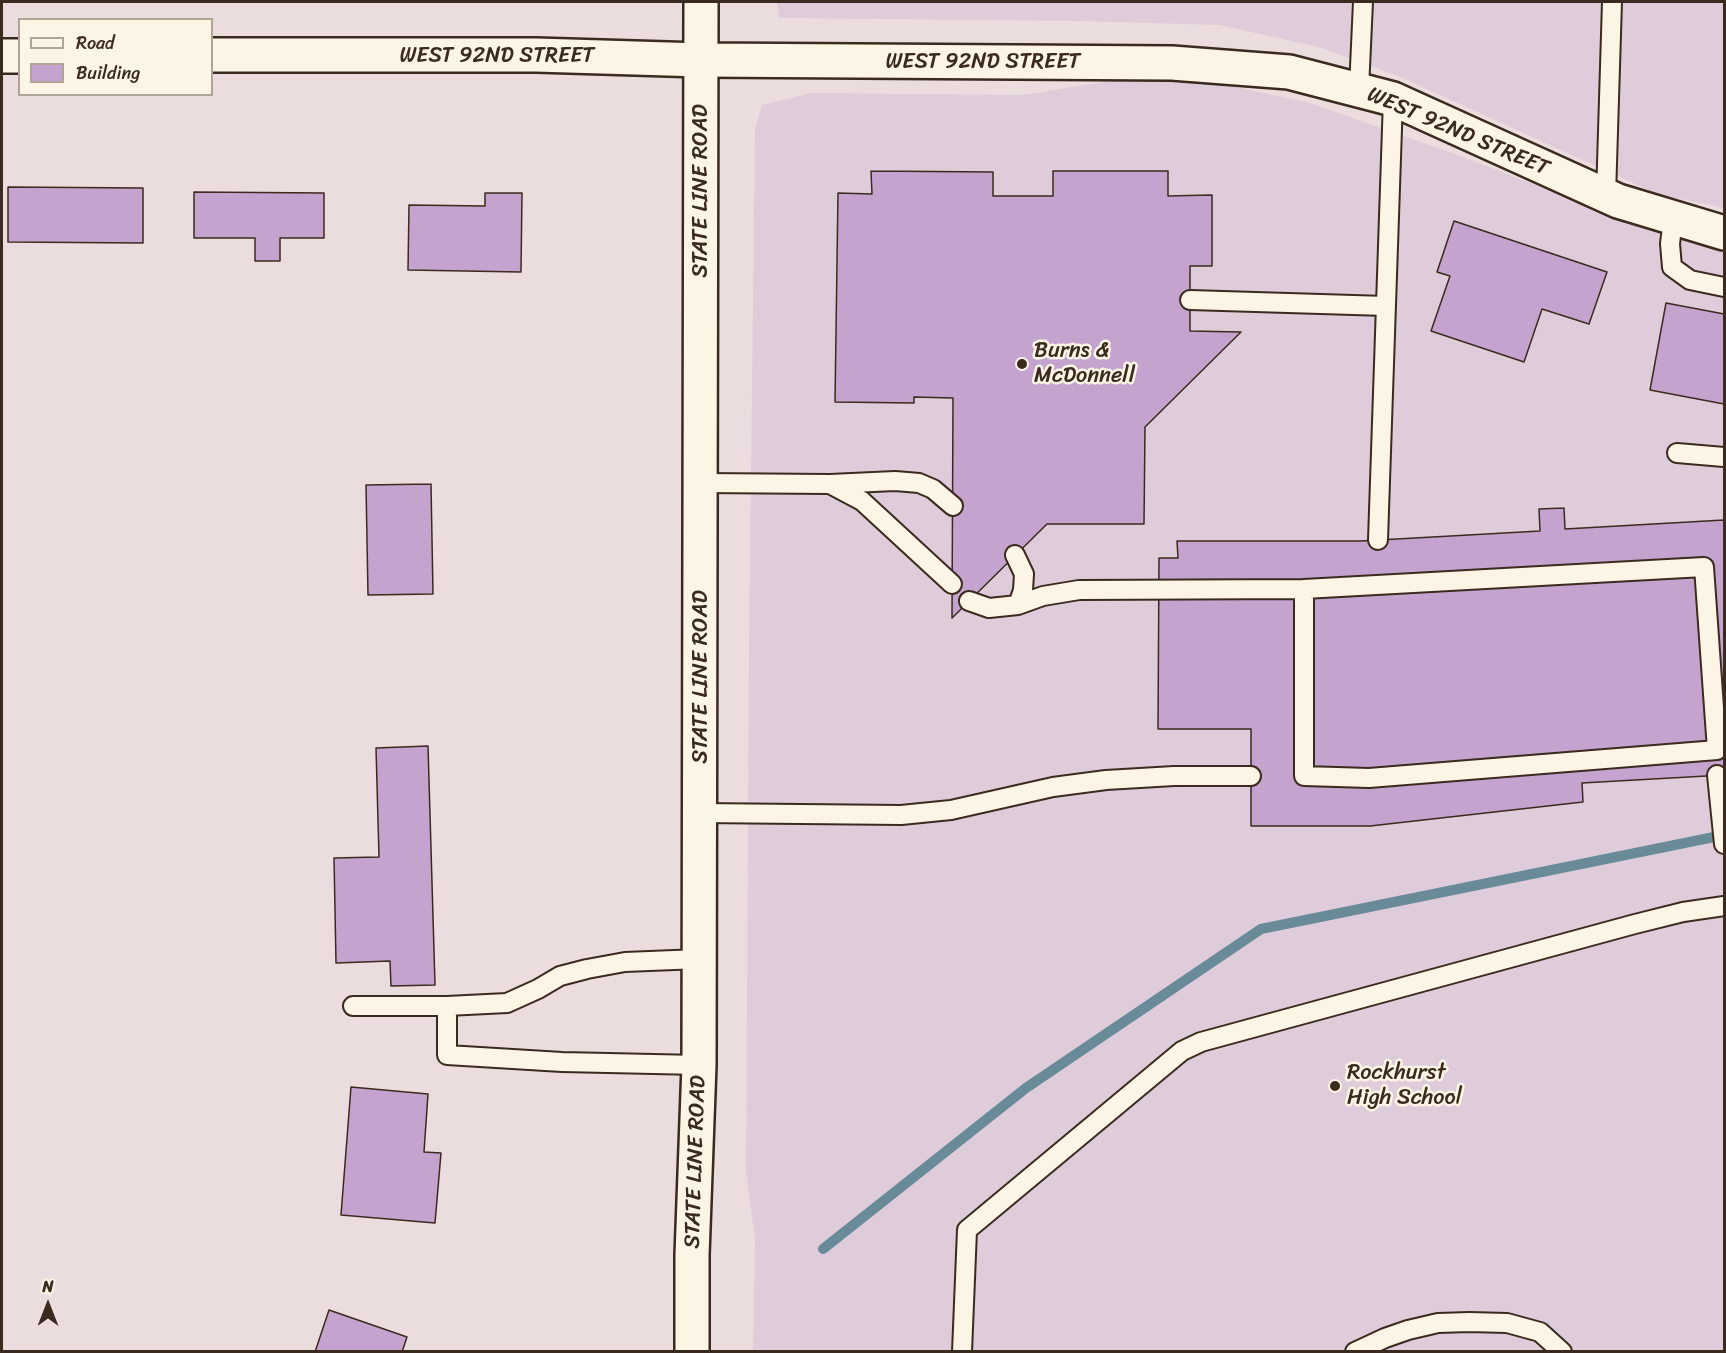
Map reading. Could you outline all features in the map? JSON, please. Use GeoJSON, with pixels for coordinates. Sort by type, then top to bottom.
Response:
{"type":"FeatureCollection","features":[{"type":"Feature","properties":{"kind":"street","name":"STATE LINE ROAD"},"geometry":{"type":"LineString","coordinates":[[692,1352],[699,1065],[702,483],[701,2]]}},
{"type":"Feature","properties":{"kind":"street","name":"WEST 92ND STREET"},"geometry":{"type":"LineString","coordinates":[[213,55],[536,54],[701,60],[1172,63],[1289,72],[1393,99],[1606,196],[1725,233]]}},
{"type":"Feature","properties":{"kind":"street"},"geometry":{"type":"LineString","coordinates":[[2,56],[18,56]]}},
{"type":"Feature","properties":{"kind":"lane"},"geometry":{"type":"LineString","coordinates":[[1359,89],[1363,2]]}},
{"type":"Feature","properties":{"kind":"lane"},"geometry":{"type":"LineString","coordinates":[[1606,196],[1612,2]]}},
{"type":"Feature","properties":{"kind":"lane"},"geometry":{"type":"LineString","coordinates":[[1378,540],[1393,99]]}},
{"type":"Feature","properties":{"kind":"lane"},"geometry":{"type":"LineString","coordinates":[[1673,218],[1670,244],[1672,267],[1690,280],[1725,287]]}},
{"type":"Feature","properties":{"kind":"lane"},"geometry":{"type":"LineString","coordinates":[[1190,300],[1386,306]]}},
{"type":"Feature","properties":{"kind":"lane"},"geometry":{"type":"LineString","coordinates":[[1677,453],[1725,457]]}},
{"type":"Feature","properties":{"kind":"lane"},"geometry":{"type":"LineString","coordinates":[[702,483],[830,484],[895,481],[919,483],[933,489],[953,506]]}},
{"type":"Feature","properties":{"kind":"lane"},"geometry":{"type":"LineString","coordinates":[[830,484],[862,501],[952,584]]}},
{"type":"Feature","properties":{"kind":"lane"},"geometry":{"type":"LineString","coordinates":[[1015,555],[1024,574],[1023,590],[1018,605]]}},
{"type":"Feature","properties":{"kind":"lane"},"geometry":{"type":"LineString","coordinates":[[969,601],[989,608],[1018,605],[1043,596],[1079,590],[1304,589],[1704,567],[1718,750],[1369,778],[1304,776],[1304,589]]}},
{"type":"Feature","properties":{"kind":"lane"},"geometry":{"type":"LineString","coordinates":[[1718,775],[1725,844]]}},
{"type":"Feature","properties":{"kind":"lane"},"geometry":{"type":"LineString","coordinates":[[700,813],[901,814],[951,810],[1053,787],[1106,780],[1174,776],[1251,776]]}},
{"type":"Feature","properties":{"kind":"lane"},"geometry":{"type":"LineString","coordinates":[[962,1352],[967,1230],[1182,1051],[1201,1042],[1635,924],[1683,912],[1725,906]]}},
{"type":"Feature","properties":{"kind":"lane"},"geometry":{"type":"LineString","coordinates":[[353,1006],[447,1006],[507,1003],[560,976],[587,969],[625,962],[699,959]]}},
{"type":"Feature","properties":{"kind":"lane"},"geometry":{"type":"LineString","coordinates":[[447,1006],[447,1054],[562,1062],[699,1065]]}},
{"type":"Feature","properties":{"kind":"lane"},"geometry":{"type":"LineString","coordinates":[[1355,1352],[1408,1330],[1438,1323],[1469,1322],[1507,1323],[1540,1332],[1562,1352]]}},
{"type":"Feature","properties":{"kind":"shaded area"},"geometry":{"type":"Polygon","coordinates":[[[777,2],[1724,2],[1724,208],[1657,194],[1398,76],[1319,47],[1219,25],[779,18],[777,2]]]}},
{"type":"Feature","properties":{"kind":"shaded area"},"geometry":{"type":"Polygon","coordinates":[[[1128,78],[1211,82],[1307,102],[1458,155],[1651,230],[1724,251],[1724,1351],[753,1352],[755,1240],[746,1171],[749,646],[755,129],[762,105],[812,93],[1023,95],[1128,78]]]}},
{"type":"Feature","properties":{"kind":"building","name":"Burns & McDonnell"},"geometry":{"type":"Polygon","coordinates":[[[871,171],[993,172],[993,196],[1053,196],[1053,171],[1168,171],[1168,196],[1212,195],[1212,266],[1190,266],[1190,331],[1241,332],[1145,427],[1144,524],[1047,524],[952,618],[953,398],[914,397],[914,403],[835,402],[838,193],[872,194],[871,171]]]}},
{"type":"Feature","properties":{"kind":"building"},"geometry":{"type":"Polygon","coordinates":[[[8,187],[143,188],[143,243],[8,242],[8,187]]]}},
{"type":"Feature","properties":{"kind":"building"},"geometry":{"type":"Polygon","coordinates":[[[194,192],[324,193],[324,238],[280,238],[280,261],[255,261],[255,238],[194,238],[194,192]]]}},
{"type":"Feature","properties":{"kind":"building"},"geometry":{"type":"Polygon","coordinates":[[[485,193],[522,193],[521,272],[408,270],[409,205],[485,206],[485,193]]]}},
{"type":"Feature","properties":{"kind":"building"},"geometry":{"type":"Polygon","coordinates":[[[1454,221],[1607,272],[1589,324],[1542,309],[1524,362],[1431,331],[1450,276],[1437,272],[1454,221]]]}},
{"type":"Feature","properties":{"kind":"building"},"geometry":{"type":"Polygon","coordinates":[[[1666,303],[1724,314],[1724,404],[1650,390],[1666,303]]]}},
{"type":"Feature","properties":{"kind":"building"},"geometry":{"type":"Polygon","coordinates":[[[431,484],[433,594],[368,595],[366,485],[431,484]]]}},
{"type":"Feature","properties":{"kind":"building"},"geometry":{"type":"Polygon","coordinates":[[[1564,508],[1565,529],[1724,520],[1724,775],[1582,783],[1583,802],[1370,826],[1251,826],[1251,729],[1158,729],[1159,558],[1178,558],[1177,541],[1361,541],[1540,531],[1539,509],[1564,508]]]}},
{"type":"Feature","properties":{"kind":"building"},"geometry":{"type":"Polygon","coordinates":[[[428,746],[435,985],[391,986],[390,961],[336,963],[334,858],[379,857],[376,748],[428,746]]]}},
{"type":"Feature","properties":{"kind":"building"},"geometry":{"type":"Polygon","coordinates":[[[351,1087],[428,1094],[424,1152],[441,1153],[435,1223],[341,1215],[351,1087]]]}},
{"type":"Feature","properties":{"kind":"building"},"geometry":{"type":"Polygon","coordinates":[[[329,1310],[407,1337],[402,1352],[315,1352],[329,1310]]]}},
{"type":"Feature","properties":{"kind":"waterway"},"geometry":{"type":"LineString","coordinates":[[823,1249],[1026,1088],[1261,929],[1724,835]]}},
{"type":"Feature","properties":{"kind":"place","name":"Burns & McDonnell"},"geometry":{"type":"Point","coordinates":[1022,364]}},
{"type":"Feature","properties":{"kind":"place","name":"Rockhurst High School"},"geometry":{"type":"Point","coordinates":[1335,1086]}}]}
